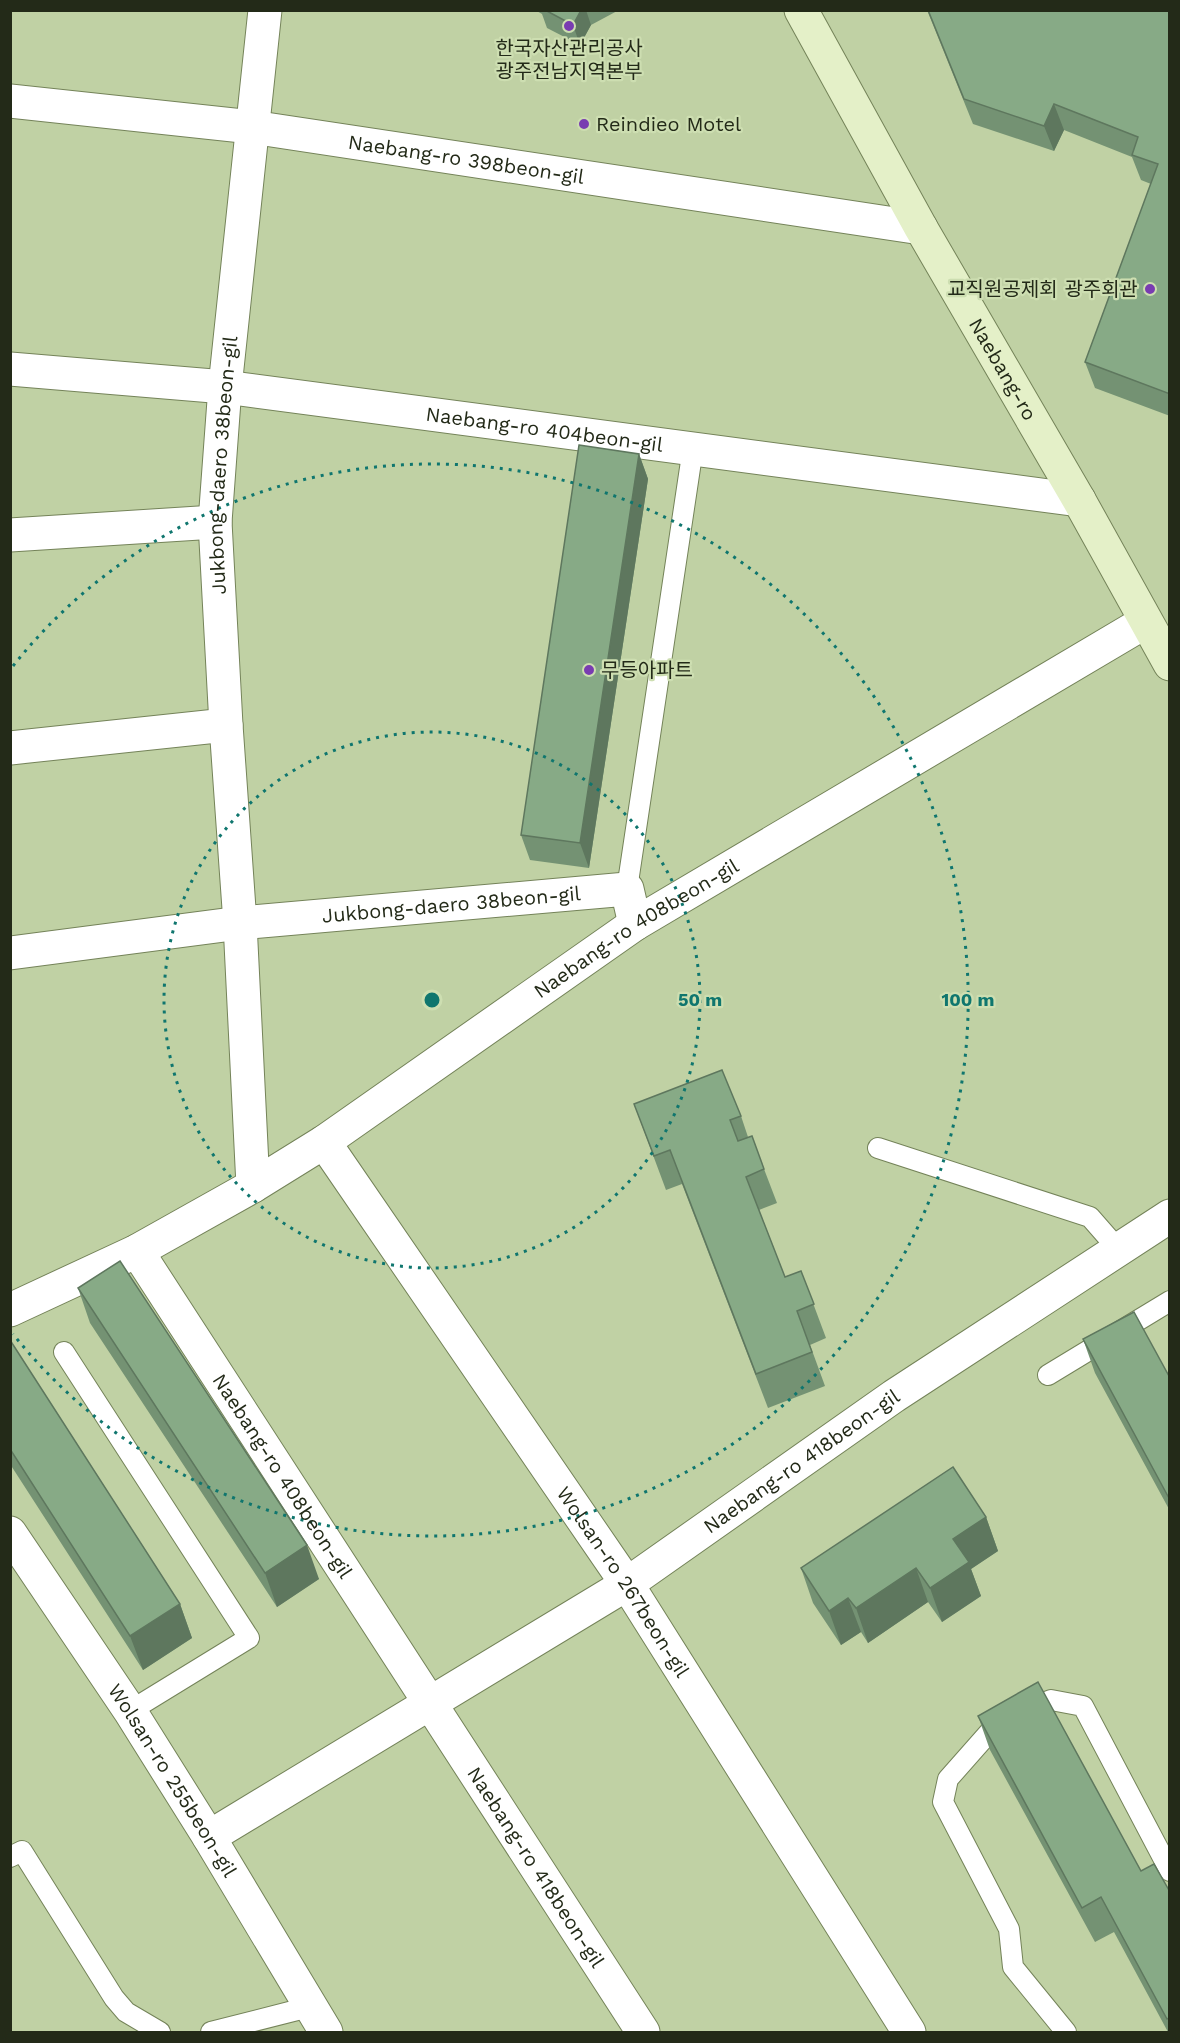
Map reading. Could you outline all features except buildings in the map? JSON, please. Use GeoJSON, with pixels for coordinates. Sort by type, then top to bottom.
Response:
{"type":"FeatureCollection","features":[{"type":"Feature","properties":{"kind":"street","name":"Jukbong-daero 38beon-gil"},"geometry":{"type":"LineString","coordinates":[[253,1186],[240,923],[215,522],[225,387],[265,10]]}},
{"type":"Feature","properties":{"kind":"street","name":"Naebang-ro"},"geometry":{"type":"LineString","coordinates":[[801,10],[921,228],[1079,500],[1170,664]]}},
{"type":"Feature","properties":{"kind":"street","name":"Naebang-ro 398beon-gil"},"geometry":{"type":"LineString","coordinates":[[10,101],[252,127],[921,228]]}},
{"type":"Feature","properties":{"kind":"street","name":"Naebang-ro 404beon-gil"},"geometry":{"type":"LineString","coordinates":[[10,369],[225,387],[1079,500]]}},
{"type":"Feature","properties":{"kind":"street"},"geometry":{"type":"LineString","coordinates":[[10,534],[215,522]]}},
{"type":"Feature","properties":{"kind":"street","name":"Naebang-ro 408beon-gil"},"geometry":{"type":"LineString","coordinates":[[10,1310],[137,1251],[324,1143],[635,924],[1145,622]]}},
{"type":"Feature","properties":{"kind":"street"},"geometry":{"type":"LineString","coordinates":[[10,748],[226,725]]}},
{"type":"Feature","properties":{"kind":"street","name":"Jukbong-daero 38beon-gil"},"geometry":{"type":"LineString","coordinates":[[240,923],[627,889]]}},
{"type":"Feature","properties":{"kind":"street"},"geometry":{"type":"LineString","coordinates":[[627,889],[635,924]]}},
{"type":"Feature","properties":{"kind":"street"},"geometry":{"type":"LineString","coordinates":[[10,953],[240,923]]}},
{"type":"Feature","properties":{"kind":"street","name":"Wolsan-ro 267beon-gil"},"geometry":{"type":"LineString","coordinates":[[324,1143],[627,1584],[909,2032]]}},
{"type":"Feature","properties":{"kind":"street","name":"Naebang-ro 418beon-gil"},"geometry":{"type":"LineString","coordinates":[[209,1838],[430,1701],[627,1584],[894,1395],[1170,1216]]}},
{"type":"Feature","properties":{"kind":"street","name":"Naebang-ro 408beon-gil"},"geometry":{"type":"LineString","coordinates":[[137,1251],[430,1701]]}},
{"type":"Feature","properties":{"kind":"street","name":"Wolsan-ro 255beon-gil"},"geometry":{"type":"LineString","coordinates":[[10,1533],[130,1711],[209,1838],[317,2020]]}},
{"type":"Feature","properties":{"kind":"street","name":"Naebang-ro 418beon-gil"},"geometry":{"type":"LineString","coordinates":[[430,1701],[643,2032]]}},
{"type":"Feature","properties":{"kind":"lane"},"geometry":{"type":"LineString","coordinates":[[627,889],[693,448]]}},
{"type":"Feature","properties":{"kind":"lane"},"geometry":{"type":"LineString","coordinates":[[878,1148],[1090,1217],[1118,1249]]}},
{"type":"Feature","properties":{"kind":"lane"},"geometry":{"type":"LineString","coordinates":[[1048,1375],[1170,1301]]}},
{"type":"Feature","properties":{"kind":"lane"},"geometry":{"type":"LineString","coordinates":[[64,1352],[249,1638],[130,1711]]}},
{"type":"Feature","properties":{"kind":"lane"},"geometry":{"type":"LineString","coordinates":[[1066,2032],[1013,1967],[1009,1929],[943,1802],[948,1779],[1001,1719],[1052,1700],[1083,1706],[1170,1871]]}},
{"type":"Feature","properties":{"kind":"lane"},"geometry":{"type":"LineString","coordinates":[[10,1857],[22,1851],[114,1998],[126,2012],[160,2032]]}},
{"type":"Feature","properties":{"kind":"lane"},"geometry":{"type":"LineString","coordinates":[[211,2032],[317,2020]]}},
{"type":"Feature","properties":{"kind":"place","name":"한국자산관리공사 광주전남지역본부"},"geometry":{"type":"Point","coordinates":[569,26]}},
{"type":"Feature","properties":{"kind":"place","name":"Reindieo Motel"},"geometry":{"type":"Point","coordinates":[584,124]}},
{"type":"Feature","properties":{"kind":"place","name":"교직원공제회 광주회관"},"geometry":{"type":"Point","coordinates":[1150,289]}},
{"type":"Feature","properties":{"kind":"place","name":"무등아파트"},"geometry":{"type":"Point","coordinates":[589,670]}}]}
